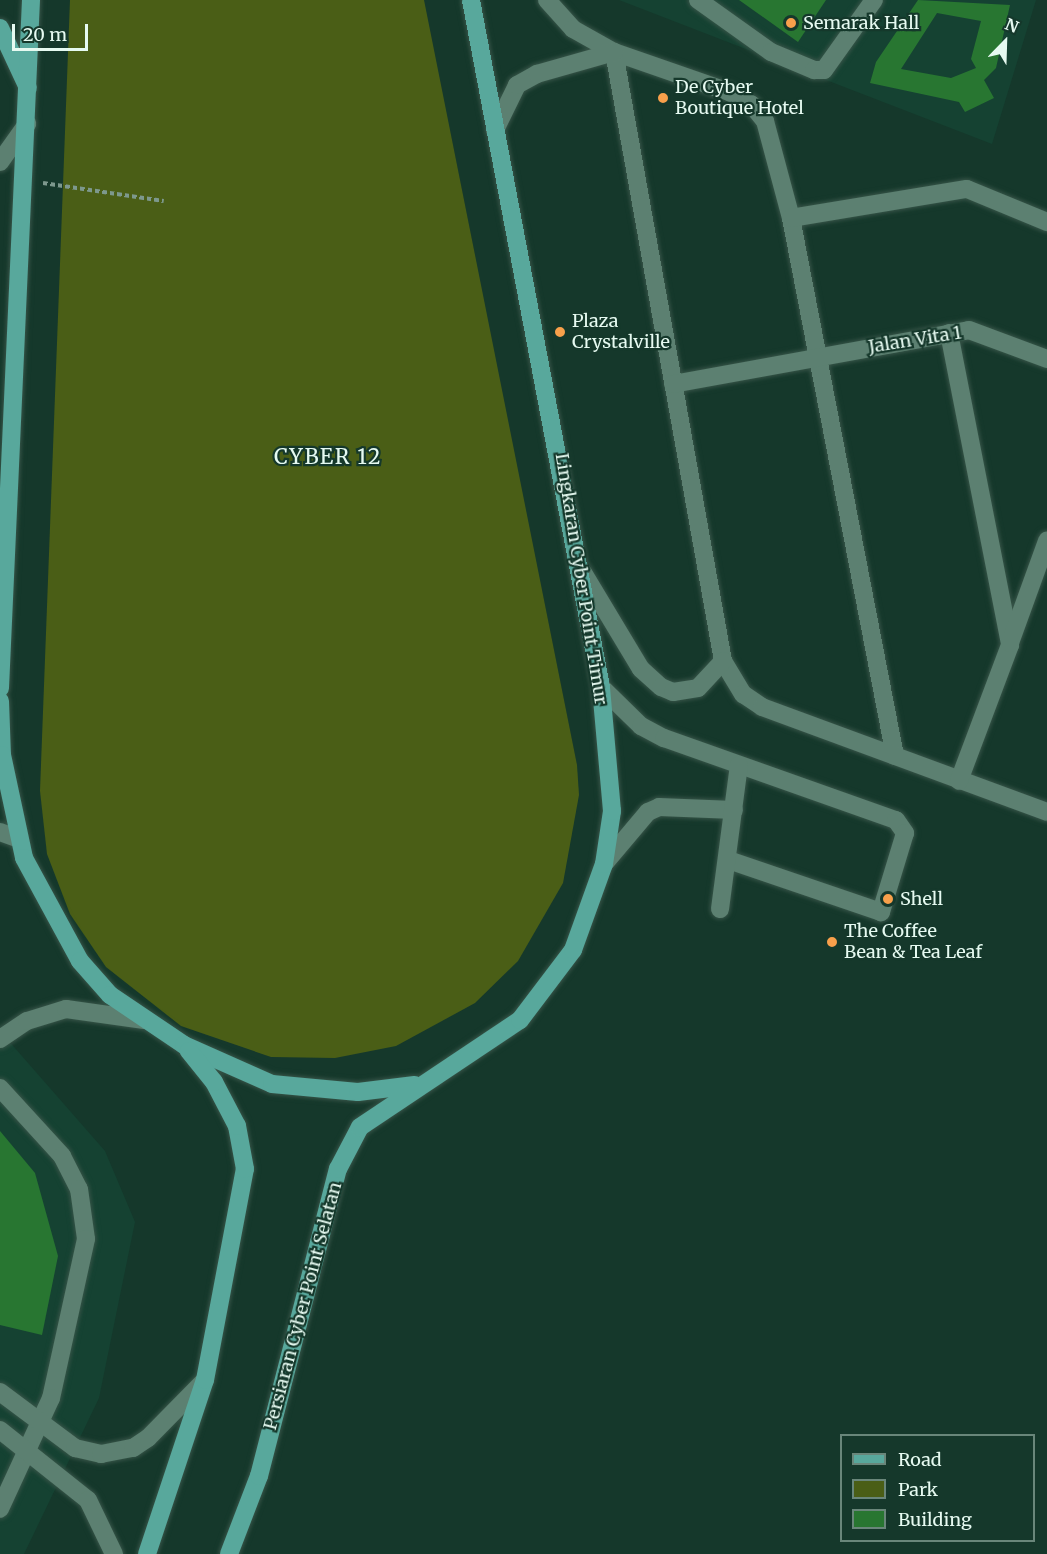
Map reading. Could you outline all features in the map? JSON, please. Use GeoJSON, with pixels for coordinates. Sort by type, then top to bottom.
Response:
{"type":"FeatureCollection","features":[{"type":"Feature","properties":{"kind":"main road"},"geometry":{"type":"LineString","coordinates":[[0,688],[3,556],[12,434],[25,180],[31,0]]}},
{"type":"Feature","properties":{"kind":"main road","name":"Lingkaran Cyber Point Timur"},"geometry":{"type":"LineString","coordinates":[[417,1085],[456,1068],[520,1020],[573,950],[604,864],[612,811],[601,687],[582,571],[471,0]]}},
{"type":"Feature","properties":{"kind":"main road"},"geometry":{"type":"LineString","coordinates":[[0,28],[29,90]]}},
{"type":"Feature","properties":{"kind":"main road"},"geometry":{"type":"LineString","coordinates":[[0,701],[1,736],[19,839],[80,961],[110,995],[184,1045],[272,1083],[358,1092],[417,1085]]}},
{"type":"Feature","properties":{"kind":"main road"},"geometry":{"type":"LineString","coordinates":[[147,1554],[205,1380],[245,1169],[237,1126],[214,1082],[184,1045]]}},
{"type":"Feature","properties":{"kind":"main road","name":"Persiaran Cyber Point Selatan"},"geometry":{"type":"LineString","coordinates":[[229,1554],[259,1476],[338,1169],[360,1127],[417,1085]]}},
{"type":"Feature","properties":{"kind":"lane"},"geometry":{"type":"LineString","coordinates":[[547,0],[573,29],[614,52],[752,105],[765,121],[791,218],[815,357],[895,756]]}},
{"type":"Feature","properties":{"kind":"lane"},"geometry":{"type":"LineString","coordinates":[[698,0],[771,52],[814,70],[824,70],[874,0]]}},
{"type":"Feature","properties":{"kind":"lane"},"geometry":{"type":"LineString","coordinates":[[495,130],[517,86],[537,74],[614,52]]}},
{"type":"Feature","properties":{"kind":"lane"},"geometry":{"type":"LineString","coordinates":[[614,52],[723,661],[752,701],[959,781],[1047,812]]}},
{"type":"Feature","properties":{"kind":"lane"},"geometry":{"type":"LineString","coordinates":[[0,162],[27,124]]}},
{"type":"Feature","properties":{"kind":"lane"},"geometry":{"type":"LineString","coordinates":[[791,218],[967,189],[1047,222]]}},
{"type":"Feature","properties":{"kind":"lane","name":"Jalan Vita 1"},"geometry":{"type":"LineString","coordinates":[[674,384],[949,333],[981,332],[1047,359]]}},
{"type":"Feature","properties":{"kind":"lane"},"geometry":{"type":"LineString","coordinates":[[949,333],[1010,645]]}},
{"type":"Feature","properties":{"kind":"lane"},"geometry":{"type":"LineString","coordinates":[[0,452],[12,434]]}},
{"type":"Feature","properties":{"kind":"lane"},"geometry":{"type":"LineString","coordinates":[[959,781],[1047,541]]}},
{"type":"Feature","properties":{"kind":"lane"},"geometry":{"type":"LineString","coordinates":[[582,571],[641,669],[661,687],[687,692],[698,688],[723,661]]}},
{"type":"Feature","properties":{"kind":"lane"},"geometry":{"type":"LineString","coordinates":[[601,687],[641,726],[739,765],[896,820],[905,833],[881,912],[728,860]]}},
{"type":"Feature","properties":{"kind":"lane"},"geometry":{"type":"LineString","coordinates":[[720,909],[739,765]]}},
{"type":"Feature","properties":{"kind":"lane"},"geometry":{"type":"LineString","coordinates":[[604,864],[648,812],[659,807],[734,810]]}},
{"type":"Feature","properties":{"kind":"lane"},"geometry":{"type":"LineString","coordinates":[[0,832],[19,839]]}},
{"type":"Feature","properties":{"kind":"lane"},"geometry":{"type":"LineString","coordinates":[[0,1039],[27,1021],[66,1009],[144,1020]]}},
{"type":"Feature","properties":{"kind":"lane"},"geometry":{"type":"LineString","coordinates":[[0,1088],[62,1156],[86,1214],[81,1279],[42,1422],[0,1509]]}},
{"type":"Feature","properties":{"kind":"lane"},"geometry":{"type":"LineString","coordinates":[[0,1392],[84,1452],[118,1452],[148,1438],[205,1380]]}},
{"type":"Feature","properties":{"kind":"lane"},"geometry":{"type":"LineString","coordinates":[[0,1431],[29,1450],[88,1500],[114,1554]]}},
{"type":"Feature","properties":{"kind":"path"},"geometry":{"type":"LineString","coordinates":[[25,180],[164,201]]}},
{"type":"Feature","properties":{"kind":"shaded area"},"geometry":{"type":"Polygon","coordinates":[[[619,0],[1036,0],[992,144],[619,0]]]}},
{"type":"Feature","properties":{"kind":"shaded area"},"geometry":{"type":"Polygon","coordinates":[[[0,1031],[105,1151],[135,1222],[99,1398],[24,1554],[0,1554],[0,1031]]]}},
{"type":"Feature","properties":{"kind":"green space"},"geometry":{"type":"Polygon","coordinates":[[[70,0],[424,0],[577,765],[579,795],[563,883],[518,961],[475,1003],[396,1046],[335,1058],[271,1057],[181,1026],[106,967],[70,914],[47,854],[40,791],[70,0]]]}},
{"type":"Feature","properties":{"kind":"building","name":"Semarak Hall"},"geometry":{"type":"Polygon","coordinates":[[[739,0],[826,0],[798,42],[739,0]]]}},
{"type":"Feature","properties":{"kind":"building"},"geometry":{"type":"Polygon","coordinates":[[[918,0],[1010,5],[996,68],[984,80],[994,98],[965,112],[959,102],[870,83],[876,62],[918,0]],[[937,13],[901,69],[951,78],[976,68],[971,59],[981,21],[937,13]]]}},
{"type":"Feature","properties":{"kind":"building"},"geometry":{"type":"Polygon","coordinates":[[[0,1131],[35,1173],[58,1256],[42,1335],[0,1325],[0,1131]]]}},
{"type":"Feature","properties":{"kind":"place","name":"Semarak Hall"},"geometry":{"type":"Point","coordinates":[791,23]}},
{"type":"Feature","properties":{"kind":"place","name":"De Cyber Boutique Hotel"},"geometry":{"type":"Point","coordinates":[663,98]}},
{"type":"Feature","properties":{"kind":"place","name":"Plaza Crystalville"},"geometry":{"type":"Point","coordinates":[560,332]}},
{"type":"Feature","properties":{"kind":"place","name":"Shell"},"geometry":{"type":"Point","coordinates":[888,899]}},
{"type":"Feature","properties":{"kind":"place","name":"The Coffee Bean & Tea Leaf"},"geometry":{"type":"Point","coordinates":[832,942]}},
{"type":"Feature","properties":{"kind":"district","name":"CYBER 12"},"geometry":{"type":"Point","coordinates":[328,457]}}]}
